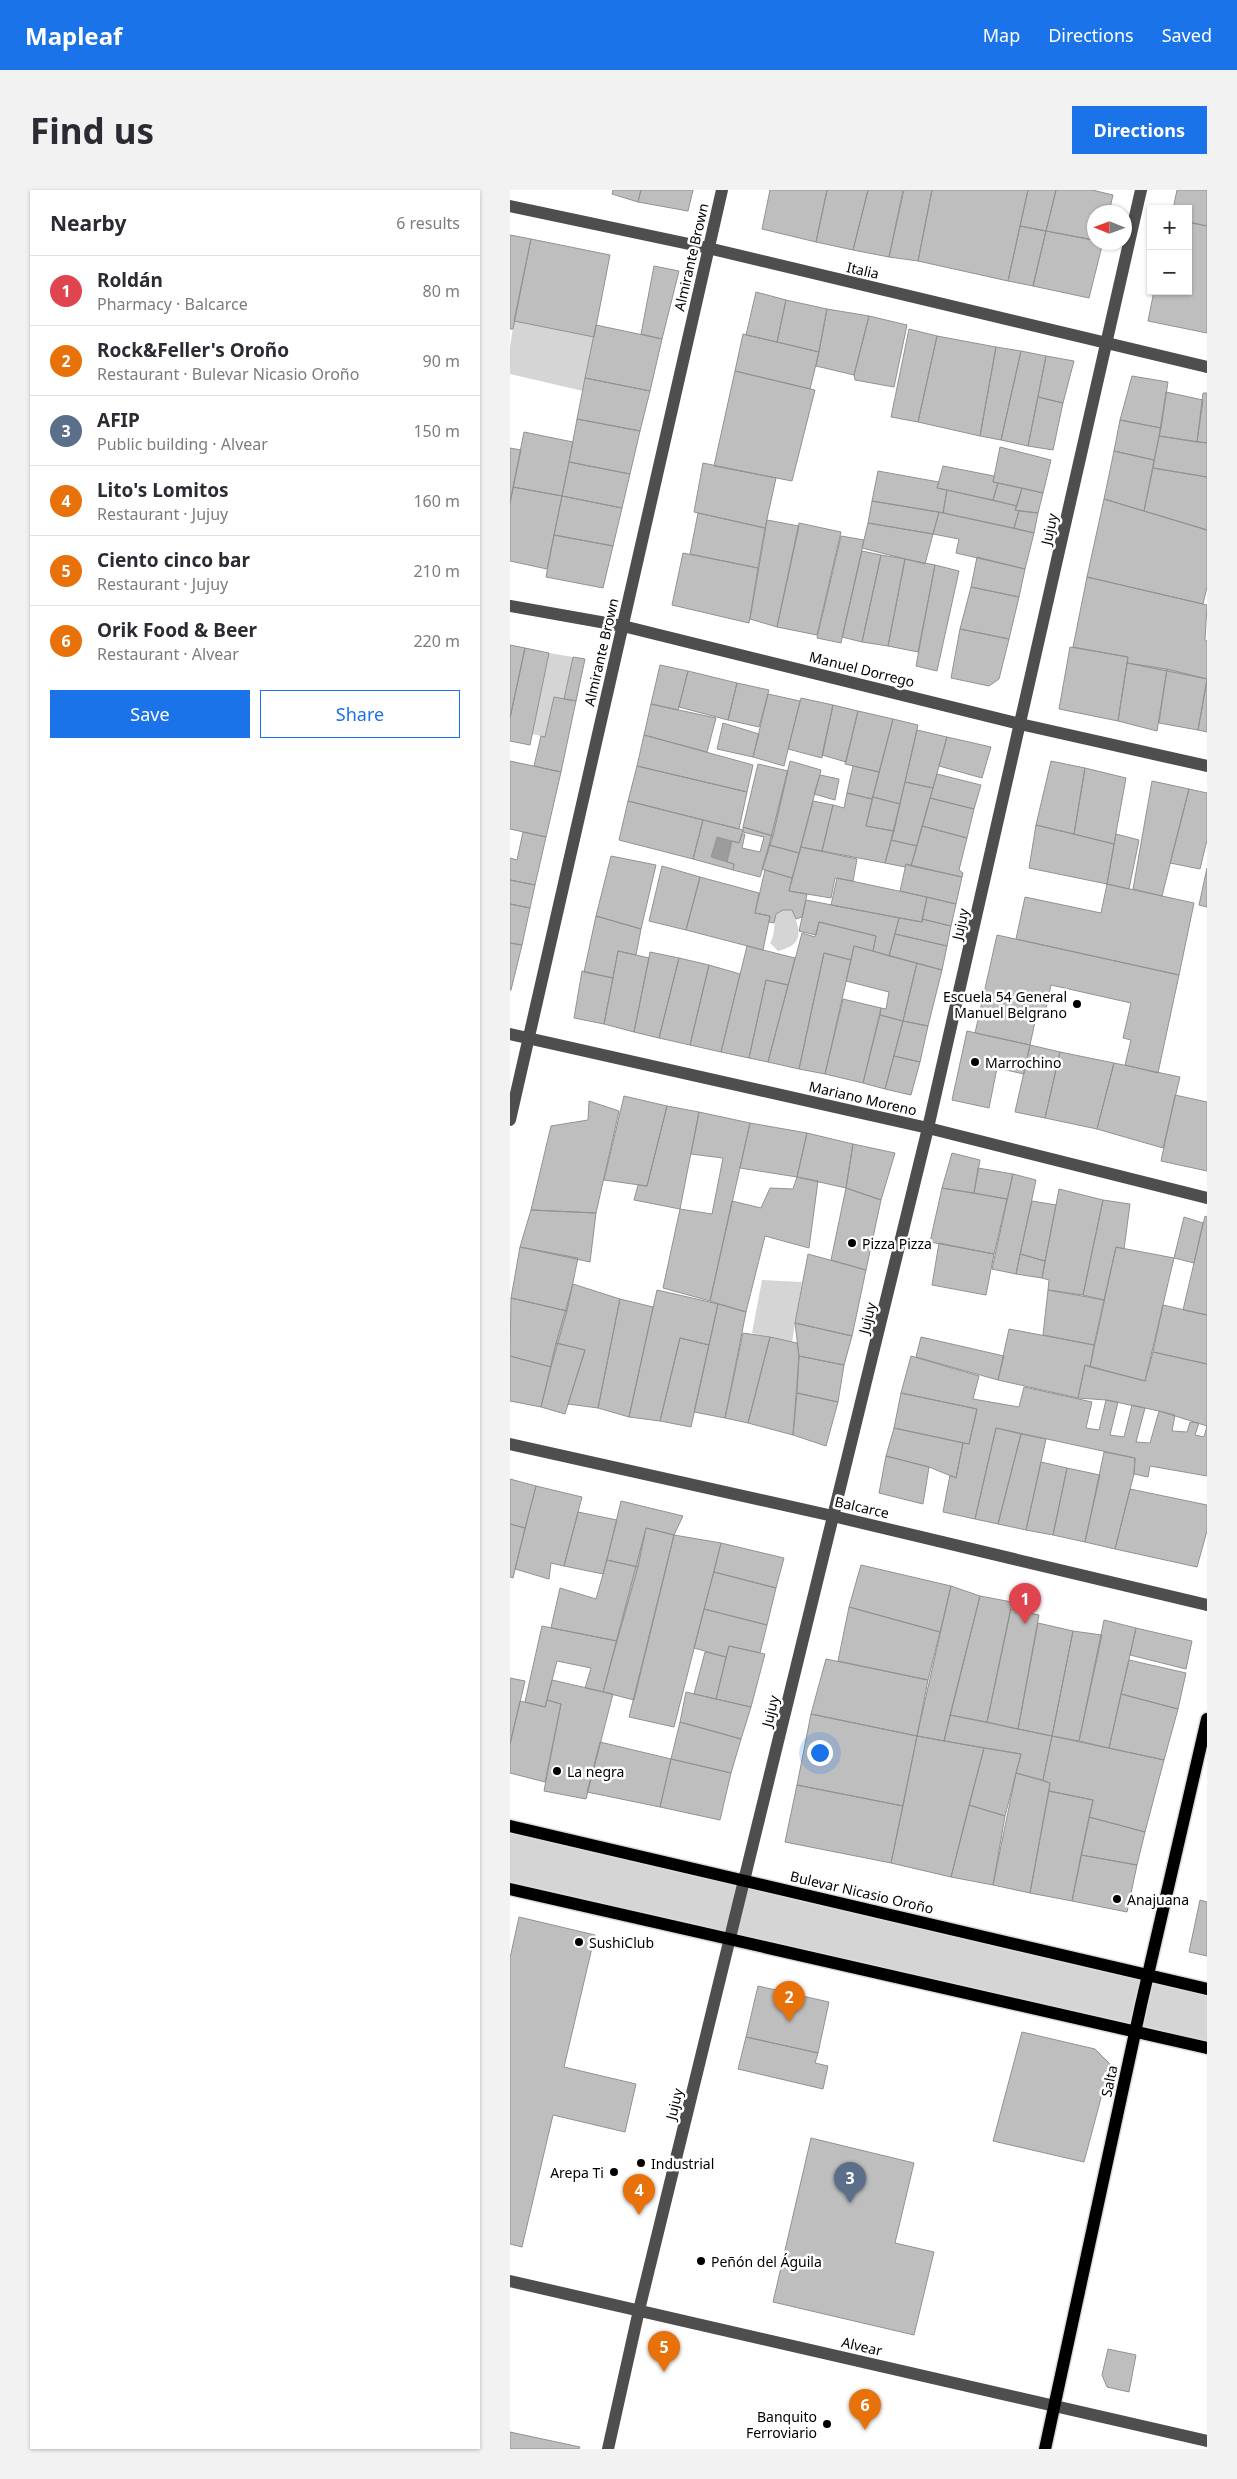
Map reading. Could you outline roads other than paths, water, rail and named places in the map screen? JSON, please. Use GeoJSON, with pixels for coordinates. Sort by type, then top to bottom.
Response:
{"type":"FeatureCollection","features":[{"type":"Feature","properties":{"kind":"main road","name":"Salta"},"geometry":{"type":"LineString","coordinates":[[1045,2449],[1135,2033],[1207,1719]]}},
{"type":"Feature","properties":{"kind":"main road","name":"Bulevar Nicasio Oroño"},"geometry":{"type":"LineString","coordinates":[[510,1826],[744,1879],[1207,1989]]}},
{"type":"Feature","properties":{"kind":"main road"},"geometry":{"type":"LineString","coordinates":[[510,1889],[1207,2048]]}},
{"type":"Feature","properties":{"kind":"street","name":"Almirante Brown"},"geometry":{"type":"LineString","coordinates":[[510,1120],[722,190]]}},
{"type":"Feature","properties":{"kind":"street","name":"Jujuy"},"geometry":{"type":"LineString","coordinates":[[608,2449],[639,2310],[928,1128],[1141,190]]}},
{"type":"Feature","properties":{"kind":"street","name":"Italia"},"geometry":{"type":"LineString","coordinates":[[510,206],[708,248],[1207,367]]}},
{"type":"Feature","properties":{"kind":"street","name":"Manuel Dorrego"},"geometry":{"type":"LineString","coordinates":[[510,606],[623,626],[1020,724],[1207,766]]}},
{"type":"Feature","properties":{"kind":"street","name":"Mariano Moreno"},"geometry":{"type":"LineString","coordinates":[[510,1034],[928,1128],[1207,1198]]}},
{"type":"Feature","properties":{"kind":"street","name":"Balcarce"},"geometry":{"type":"LineString","coordinates":[[510,1444],[834,1516],[1207,1605]]}},
{"type":"Feature","properties":{"kind":"street","name":"Alvear"},"geometry":{"type":"LineString","coordinates":[[510,2281],[1207,2441]]}},
{"type":"Feature","properties":{"kind":"place","name":"Escuela 54 General Manuel Belgrano"},"geometry":{"type":"Point","coordinates":[1077,1004]}},
{"type":"Feature","properties":{"kind":"place","name":"Marrochino"},"geometry":{"type":"Point","coordinates":[975,1062]}},
{"type":"Feature","properties":{"kind":"place","name":"Pizza Pizza"},"geometry":{"type":"Point","coordinates":[852,1243]}},
{"type":"Feature","properties":{"kind":"place","name":"Roldán"},"geometry":{"type":"Point","coordinates":[1025,1624]}},
{"type":"Feature","properties":{"kind":"place","name":"La negra"},"geometry":{"type":"Point","coordinates":[557,1771]}},
{"type":"Feature","properties":{"kind":"place","name":"Anajuana"},"geometry":{"type":"Point","coordinates":[1117,1899]}},
{"type":"Feature","properties":{"kind":"place","name":"SushiClub"},"geometry":{"type":"Point","coordinates":[579,1942]}},
{"type":"Feature","properties":{"kind":"place","name":"Rock&Feller's Oroño"},"geometry":{"type":"Point","coordinates":[789,2022]}},
{"type":"Feature","properties":{"kind":"place","name":"Industrial"},"geometry":{"type":"Point","coordinates":[641,2163]}},
{"type":"Feature","properties":{"kind":"place","name":"Arepa Ti"},"geometry":{"type":"Point","coordinates":[614,2172]}},
{"type":"Feature","properties":{"kind":"place","name":"AFIP"},"geometry":{"type":"Point","coordinates":[850,2203]}},
{"type":"Feature","properties":{"kind":"place","name":"Lito's Lomitos"},"geometry":{"type":"Point","coordinates":[639,2215]}},
{"type":"Feature","properties":{"kind":"place","name":"Peñón del Águila"},"geometry":{"type":"Point","coordinates":[701,2261]}},
{"type":"Feature","properties":{"kind":"place","name":"Ciento cinco bar"},"geometry":{"type":"Point","coordinates":[664,2372]}},
{"type":"Feature","properties":{"kind":"place","name":"Banquito Ferroviario"},"geometry":{"type":"Point","coordinates":[827,2424]}},
{"type":"Feature","properties":{"kind":"place","name":"Orik Food & Beer"},"geometry":{"type":"Point","coordinates":[865,2430]}}]}
